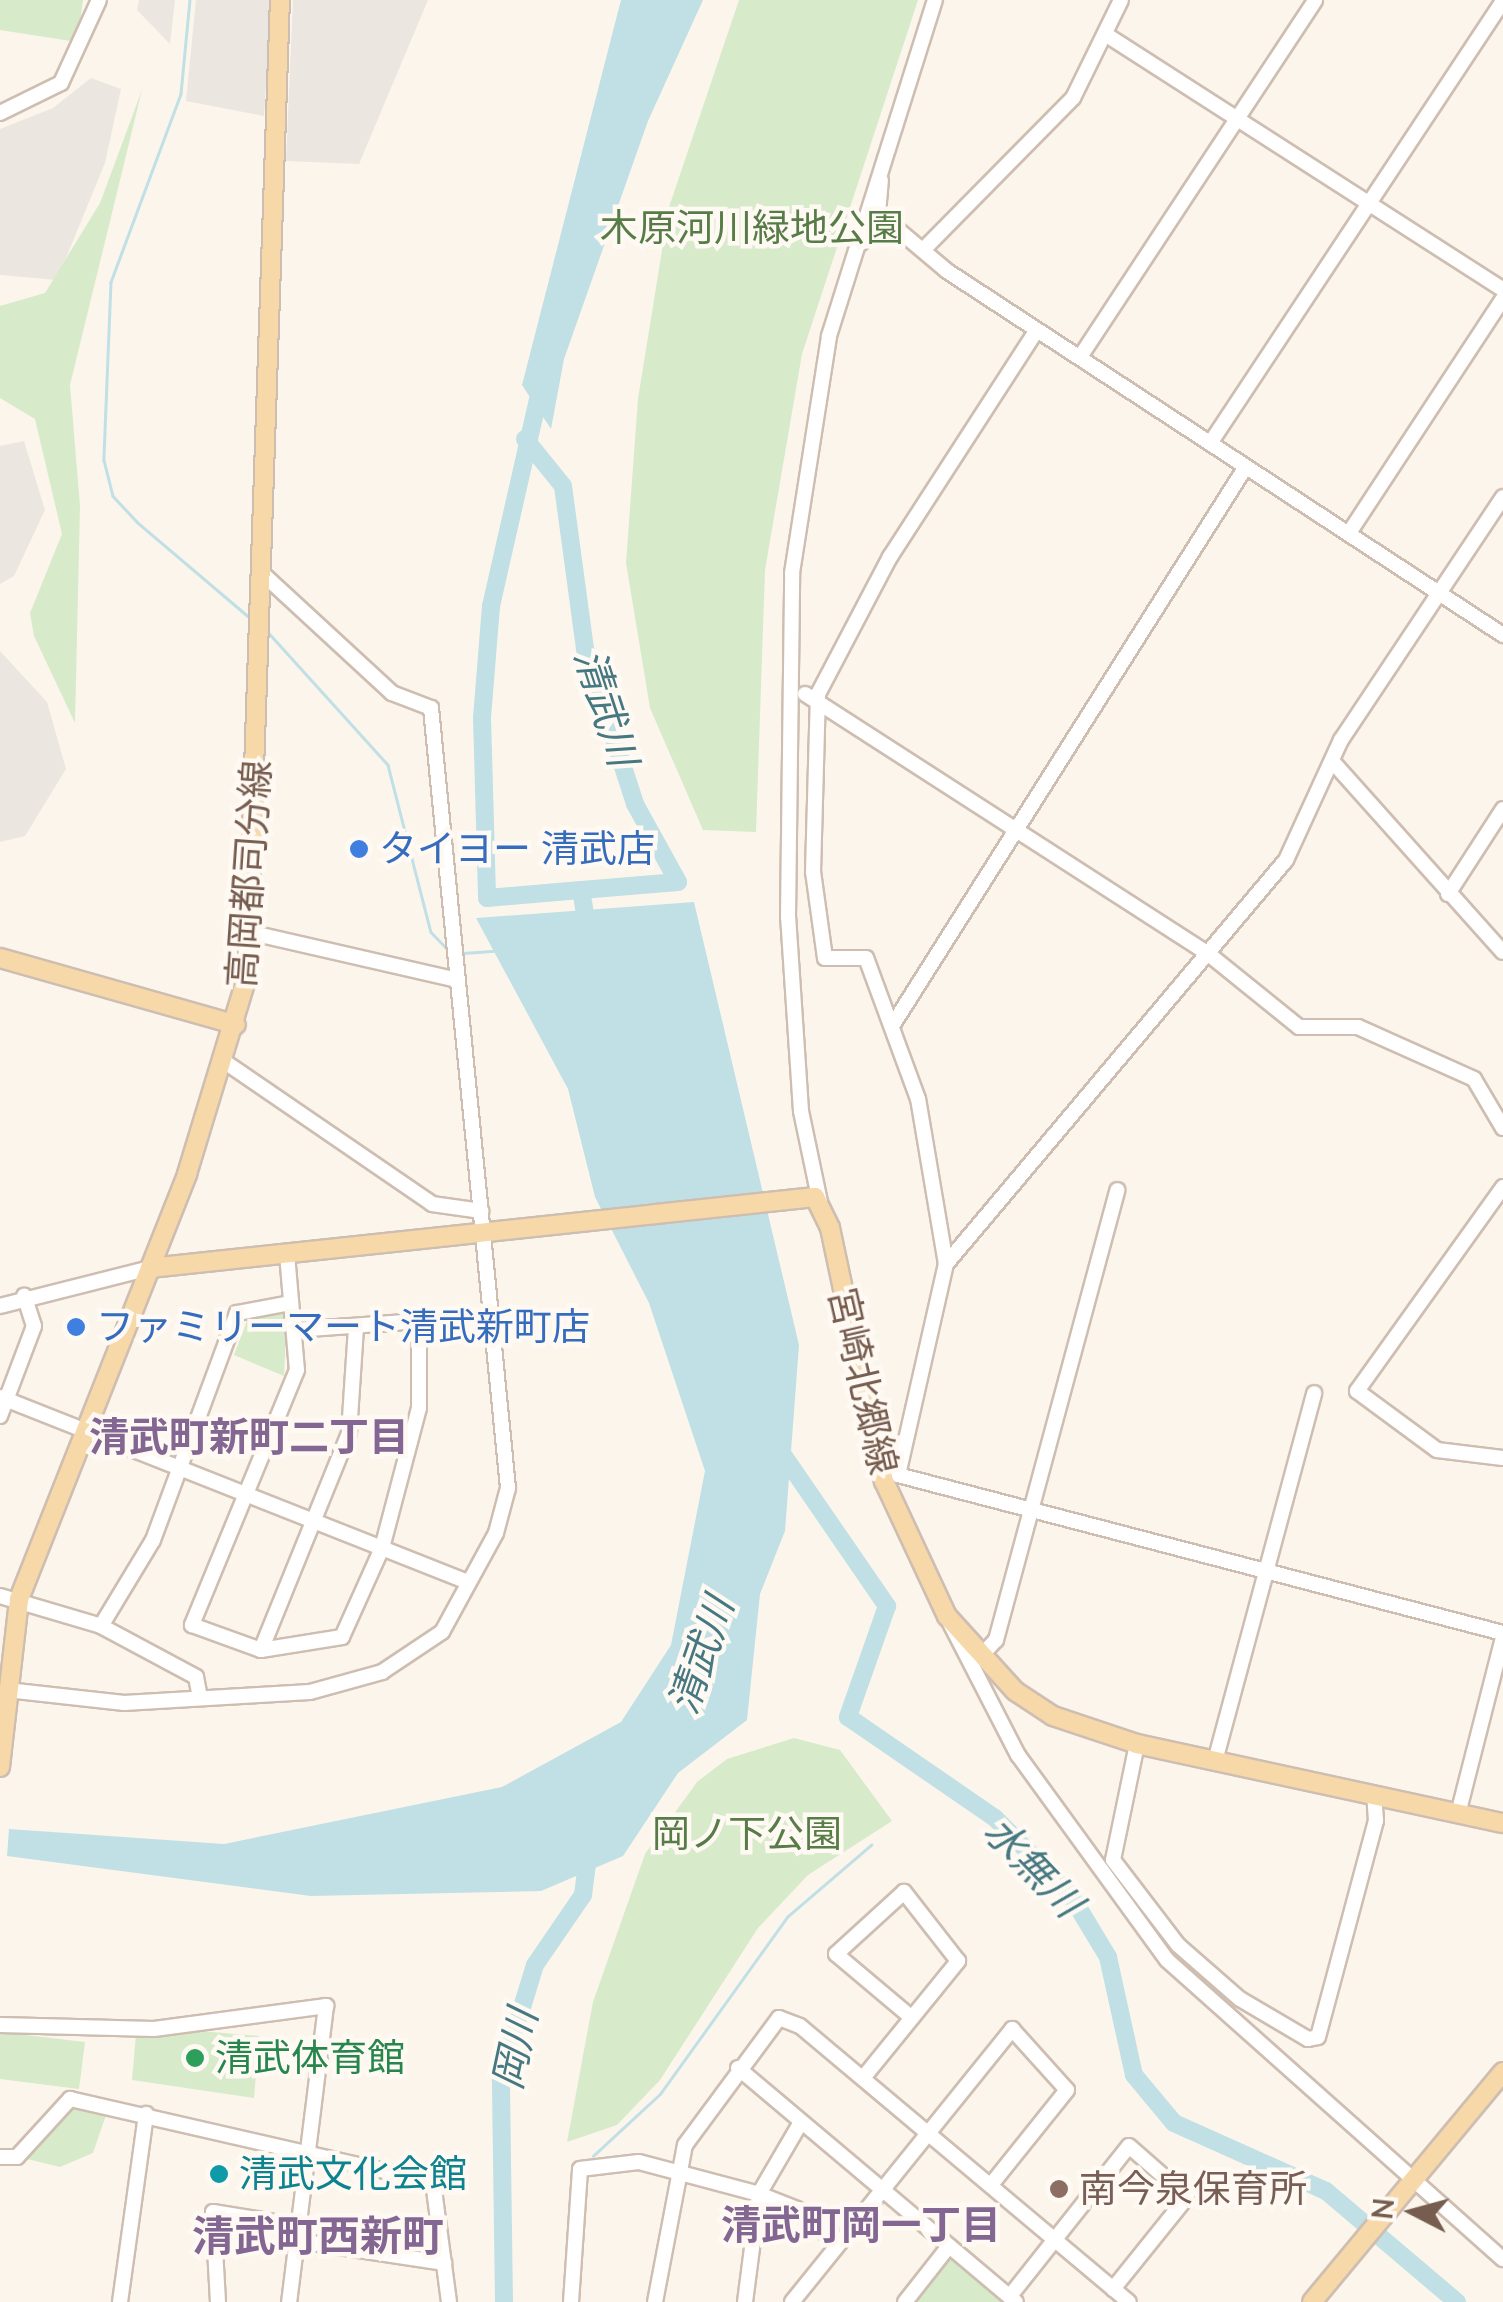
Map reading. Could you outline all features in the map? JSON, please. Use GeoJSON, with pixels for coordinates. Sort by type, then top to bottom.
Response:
{"type":"FeatureCollection","features":[{"type":"Feature","properties":{"kind":"main road","name":"高岡都司分線"},"geometry":{"type":"LineString","coordinates":[[0,1767],[9,1597],[86,1430],[150,1268],[225,1062],[236,1025],[252,933],[280,0]]}},
{"type":"Feature","properties":{"kind":"main road"},"geometry":{"type":"LineString","coordinates":[[0,958],[236,1025]]}},
{"type":"Feature","properties":{"kind":"main road"},"geometry":{"type":"LineString","coordinates":[[150,1268],[286,1254],[485,1224],[816,1200]]}},
{"type":"Feature","properties":{"kind":"main road","name":"宮崎北郷線"},"geometry":{"type":"LineString","coordinates":[[816,1200],[891,1478],[947,1616],[978,1658],[1053,1716],[1137,1744],[1503,1823]]}},
{"type":"Feature","properties":{"kind":"main road"},"geometry":{"type":"LineString","coordinates":[[1318,2295],[1503,2072]]}},
{"type":"Feature","properties":{"kind":"street"},"geometry":{"type":"LineString","coordinates":[[0,113],[61,84],[99,0]]}},
{"type":"Feature","properties":{"kind":"street"},"geometry":{"type":"LineString","coordinates":[[816,1200],[802,1110],[790,954],[790,656],[802,490],[854,246],[935,0]]}},
{"type":"Feature","properties":{"kind":"street"},"geometry":{"type":"LineString","coordinates":[[923,250],[1062,110],[1108,36],[1120,0]]}},
{"type":"Feature","properties":{"kind":"street"},"geometry":{"type":"LineString","coordinates":[[1080,357],[1316,0]]}},
{"type":"Feature","properties":{"kind":"street"},"geometry":{"type":"LineString","coordinates":[[1211,442],[1503,1]]}},
{"type":"Feature","properties":{"kind":"street"},"geometry":{"type":"LineString","coordinates":[[1108,36],[1503,290]]}},
{"type":"Feature","properties":{"kind":"street"},"geometry":{"type":"LineString","coordinates":[[854,246],[878,213],[880,170]]}},
{"type":"Feature","properties":{"kind":"street"},"geometry":{"type":"LineString","coordinates":[[878,213],[923,250],[1037,330],[1503,636]]}},
{"type":"Feature","properties":{"kind":"street"},"geometry":{"type":"LineString","coordinates":[[1348,533],[1503,299]]}},
{"type":"Feature","properties":{"kind":"street"},"geometry":{"type":"LineString","coordinates":[[790,722],[1037,330]]}},
{"type":"Feature","properties":{"kind":"street"},"geometry":{"type":"LineString","coordinates":[[892,1026],[1245,468]]}},
{"type":"Feature","properties":{"kind":"street"},"geometry":{"type":"LineString","coordinates":[[946,1264],[1211,956],[1286,860],[1332,760],[1503,497]]}},
{"type":"Feature","properties":{"kind":"street"},"geometry":{"type":"LineString","coordinates":[[4,1690],[124,1703],[310,1692],[382,1672],[442,1632],[508,1488],[485,1224],[431,708],[392,693],[261,572]]}},
{"type":"Feature","properties":{"kind":"street"},"geometry":{"type":"LineString","coordinates":[[790,656],[811,694],[1211,956],[1299,1027],[1358,1027],[1474,1079],[1503,1128]]}},
{"type":"Feature","properties":{"kind":"street"},"geometry":{"type":"LineString","coordinates":[[811,694],[813,872],[825,958],[866,958],[924,1123],[946,1264],[891,1478],[1503,1635],[1458,1814]]}},
{"type":"Feature","properties":{"kind":"street"},"geometry":{"type":"LineString","coordinates":[[1332,760],[1448,894],[1471,906],[1503,952]]}},
{"type":"Feature","properties":{"kind":"street"},"geometry":{"type":"LineString","coordinates":[[1448,894],[1503,810]]}},
{"type":"Feature","properties":{"kind":"street"},"geometry":{"type":"LineString","coordinates":[[252,933],[458,980]]}},
{"type":"Feature","properties":{"kind":"street"},"geometry":{"type":"LineString","coordinates":[[225,1062],[432,1204],[485,1224]]}},
{"type":"Feature","properties":{"kind":"street"},"geometry":{"type":"LineString","coordinates":[[1503,1187],[1356,1391],[1437,1450],[1503,1458]]}},
{"type":"Feature","properties":{"kind":"street"},"geometry":{"type":"LineString","coordinates":[[978,1658],[996,1640],[1027,1513],[1117,1190]]}},
{"type":"Feature","properties":{"kind":"street"},"geometry":{"type":"LineString","coordinates":[[286,1254],[296,1370],[249,1494],[192,1625],[261,1650],[342,1637],[382,1548],[413,1444],[419,1321],[294,1330]]}},
{"type":"Feature","properties":{"kind":"street"},"geometry":{"type":"LineString","coordinates":[[0,1306],[24,1296],[150,1268]]}},
{"type":"Feature","properties":{"kind":"street"},"geometry":{"type":"LineString","coordinates":[[0,1416],[3,1398],[34,1326],[24,1296]]}},
{"type":"Feature","properties":{"kind":"street"},"geometry":{"type":"LineString","coordinates":[[101,1626],[153,1540],[177,1466],[238,1313],[290,1303]]}},
{"type":"Feature","properties":{"kind":"street"},"geometry":{"type":"LineString","coordinates":[[261,1650],[349,1432],[356,1327]]}},
{"type":"Feature","properties":{"kind":"street"},"geometry":{"type":"LineString","coordinates":[[1215,1761],[1314,1392]]}},
{"type":"Feature","properties":{"kind":"street"},"geometry":{"type":"LineString","coordinates":[[3,1398],[468,1582]]}},
{"type":"Feature","properties":{"kind":"street"},"geometry":{"type":"LineString","coordinates":[[9,1597],[101,1626],[196,1677],[200,1697]]}},
{"type":"Feature","properties":{"kind":"street"},"geometry":{"type":"LineString","coordinates":[[947,1616],[1018,1755],[1167,1960],[1503,2260]]}},
{"type":"Feature","properties":{"kind":"street"},"geometry":{"type":"LineString","coordinates":[[1137,1744],[1113,1860],[1178,1945],[1240,1999],[1308,2040],[1318,2037],[1376,1821],[1374,1795]]}},
{"type":"Feature","properties":{"kind":"street"},"geometry":{"type":"LineString","coordinates":[[863,2078],[912,2018],[958,1961],[904,1892],[836,1954],[912,2018]]}},
{"type":"Feature","properties":{"kind":"street"},"geometry":{"type":"LineString","coordinates":[[0,2025],[154,2030],[326,2006],[289,2302]]}},
{"type":"Feature","properties":{"kind":"street"},"geometry":{"type":"LineString","coordinates":[[656,2302],[674,2171],[738,2068],[779,2018],[863,2078],[1129,2302]]}},
{"type":"Feature","properties":{"kind":"street"},"geometry":{"type":"LineString","coordinates":[[792,2302],[1012,2029],[1067,2090],[990,2185]]}},
{"type":"Feature","properties":{"kind":"street"},"geometry":{"type":"LineString","coordinates":[[738,2068],[1013,2299],[1053,2238],[1129,2146],[1187,2197],[1113,2289]]}},
{"type":"Feature","properties":{"kind":"street"},"geometry":{"type":"LineString","coordinates":[[0,2158],[18,2157],[35,2141],[59,2102],[146,2114],[434,2182],[449,2302]]}},
{"type":"Feature","properties":{"kind":"street"},"geometry":{"type":"LineString","coordinates":[[120,2302],[146,2114]]}},
{"type":"Feature","properties":{"kind":"street"},"geometry":{"type":"LineString","coordinates":[[745,2302],[759,2194],[802,2122]]}},
{"type":"Feature","properties":{"kind":"street"},"geometry":{"type":"LineString","coordinates":[[571,2302],[580,2169],[639,2162],[759,2194],[796,2209],[838,2244]]}},
{"type":"Feature","properties":{"kind":"street"},"geometry":{"type":"LineString","coordinates":[[218,2302],[213,2212],[298,2234],[444,2263]]}},
{"type":"Feature","properties":{"kind":"street"},"geometry":{"type":"LineString","coordinates":[[905,2302],[949,2246]]}},
{"type":"Feature","properties":{"kind":"shaded area"},"geometry":{"type":"Polygon","coordinates":[[[139,0],[175,0],[170,44],[137,10],[139,0]]]}},
{"type":"Feature","properties":{"kind":"shaded area"},"geometry":{"type":"Polygon","coordinates":[[[196,0],[271,0],[264,116],[186,101],[196,0]]]}},
{"type":"Feature","properties":{"kind":"shaded area"},"geometry":{"type":"Polygon","coordinates":[[[293,0],[428,0],[359,164],[286,161],[293,0]]]}},
{"type":"Feature","properties":{"kind":"shaded area"},"geometry":{"type":"Polygon","coordinates":[[[91,78],[121,89],[105,163],[57,280],[0,275],[0,129],[53,108],[91,78]]]}},
{"type":"Feature","properties":{"kind":"shaded area"},"geometry":{"type":"Polygon","coordinates":[[[24,441],[45,510],[14,576],[0,584],[0,446],[24,441]]]}},
{"type":"Feature","properties":{"kind":"shaded area"},"geometry":{"type":"Polygon","coordinates":[[[0,651],[47,702],[66,769],[25,836],[0,842],[0,651]]]}},
{"type":"Feature","properties":{"kind":"green space"},"geometry":{"type":"Polygon","coordinates":[[[0,0],[83,0],[77,42],[0,30],[0,0]]]}},
{"type":"Feature","properties":{"kind":"green space","name":"木原河川緑地公園"},"geometry":{"type":"Polygon","coordinates":[[[739,0],[918,0],[802,354],[765,570],[756,832],[703,830],[650,708],[626,563],[638,399],[669,207],[739,0]]]}},
{"type":"Feature","properties":{"kind":"green space"},"geometry":{"type":"Polygon","coordinates":[[[142,90],[70,385],[80,506],[75,723],[34,636],[30,613],[62,534],[35,419],[0,398],[0,306],[45,293],[100,203],[142,90]]]}},
{"type":"Feature","properties":{"kind":"green space"},"geometry":{"type":"Polygon","coordinates":[[[287,1313],[284,1376],[234,1355],[248,1318],[287,1313]]]}},
{"type":"Feature","properties":{"kind":"green space","name":"岡ノ下公園"},"geometry":{"type":"Polygon","coordinates":[[[794,1738],[840,1750],[892,1821],[808,1875],[758,1928],[660,2080],[617,2125],[567,2142],[593,2002],[645,1854],[697,1782],[727,1759],[794,1738]]]}},
{"type":"Feature","properties":{"kind":"green space","name":"清武体育館"},"geometry":{"type":"Polygon","coordinates":[[[164,2028],[259,2036],[254,2098],[132,2080],[136,2034],[163,2036],[164,2028]]]}},
{"type":"Feature","properties":{"kind":"green space"},"geometry":{"type":"Polygon","coordinates":[[[0,2032],[85,2042],[79,2089],[0,2079],[0,2032]]]}},
{"type":"Feature","properties":{"kind":"green space"},"geometry":{"type":"Polygon","coordinates":[[[60,2105],[108,2109],[93,2153],[60,2167],[23,2158],[60,2105]]]}},
{"type":"Feature","properties":{"kind":"green space"},"geometry":{"type":"Polygon","coordinates":[[[950,2255],[1006,2302],[912,2302],[950,2255]]]}},
{"type":"Feature","properties":{"kind":"water"},"geometry":{"type":"Polygon","coordinates":[[[621,0],[703,0],[648,121],[564,359],[551,429],[522,385],[621,0]]]}},
{"type":"Feature","properties":{"kind":"water"},"geometry":{"type":"Polygon","coordinates":[[[694,902],[799,1345],[785,1531],[760,1594],[747,1720],[678,1773],[623,1856],[541,1891],[311,1896],[7,1856],[9,1829],[224,1844],[502,1787],[621,1722],[671,1645],[705,1471],[649,1303],[595,1197],[568,1089],[476,918],[694,902]]]}},
{"type":"Feature","properties":{"kind":"waterway"},"geometry":{"type":"LineString","coordinates":[[190,0],[181,94],[111,282],[104,460],[113,496],[137,522],[250,618]]}},
{"type":"Feature","properties":{"kind":"waterway","name":"清武川"},"geometry":{"type":"LineString","coordinates":[[541,386],[491,606],[482,717],[487,898],[581,890],[588,931]]}},
{"type":"Feature","properties":{"kind":"waterway","name":"清武川"},"geometry":{"type":"LineString","coordinates":[[525,439],[563,486],[585,649],[635,804],[678,882],[581,890]]}},
{"type":"Feature","properties":{"kind":"waterway"},"geometry":{"type":"LineString","coordinates":[[268,632],[388,765],[431,932],[450,952]]}},
{"type":"Feature","properties":{"kind":"waterway"},"geometry":{"type":"LineString","coordinates":[[463,953],[495,951]]}},
{"type":"Feature","properties":{"kind":"waterway","name":"水無川"},"geometry":{"type":"LineString","coordinates":[[779,1449],[887,1606],[848,1717],[995,1818],[1070,1894],[1108,1957],[1134,2075],[1174,2123],[1326,2191],[1457,2302]]}},
{"type":"Feature","properties":{"kind":"waterway"},"geometry":{"type":"LineString","coordinates":[[593,2156],[660,2094],[787,1917],[871,1845]]}},
{"type":"Feature","properties":{"kind":"waterway","name":"岡川"},"geometry":{"type":"LineString","coordinates":[[504,2302],[501,2076],[535,1965],[583,1895],[589,1848]]}},
{"type":"Feature","properties":{"kind":"place","name":"タイヨー 清武店"},"geometry":{"type":"Point","coordinates":[359,849]}},
{"type":"Feature","properties":{"kind":"place","name":"ファミリーマート清武新町店"},"geometry":{"type":"Point","coordinates":[76,1327]}},
{"type":"Feature","properties":{"kind":"place","name":"清武体育館"},"geometry":{"type":"Point","coordinates":[195,2058]}},
{"type":"Feature","properties":{"kind":"place","name":"清武文化会館"},"geometry":{"type":"Point","coordinates":[219,2174]}},
{"type":"Feature","properties":{"kind":"place","name":"南今泉保育所"},"geometry":{"type":"Point","coordinates":[1059,2189]}},
{"type":"Feature","properties":{"kind":"district","name":"清武町新町二丁目"},"geometry":{"type":"Point","coordinates":[249,1436]}},
{"type":"Feature","properties":{"kind":"district","name":"清武町岡一丁目"},"geometry":{"type":"Point","coordinates":[861,2224]}},
{"type":"Feature","properties":{"kind":"district","name":"清武町西新町"},"geometry":{"type":"Point","coordinates":[318,2236]}}]}
